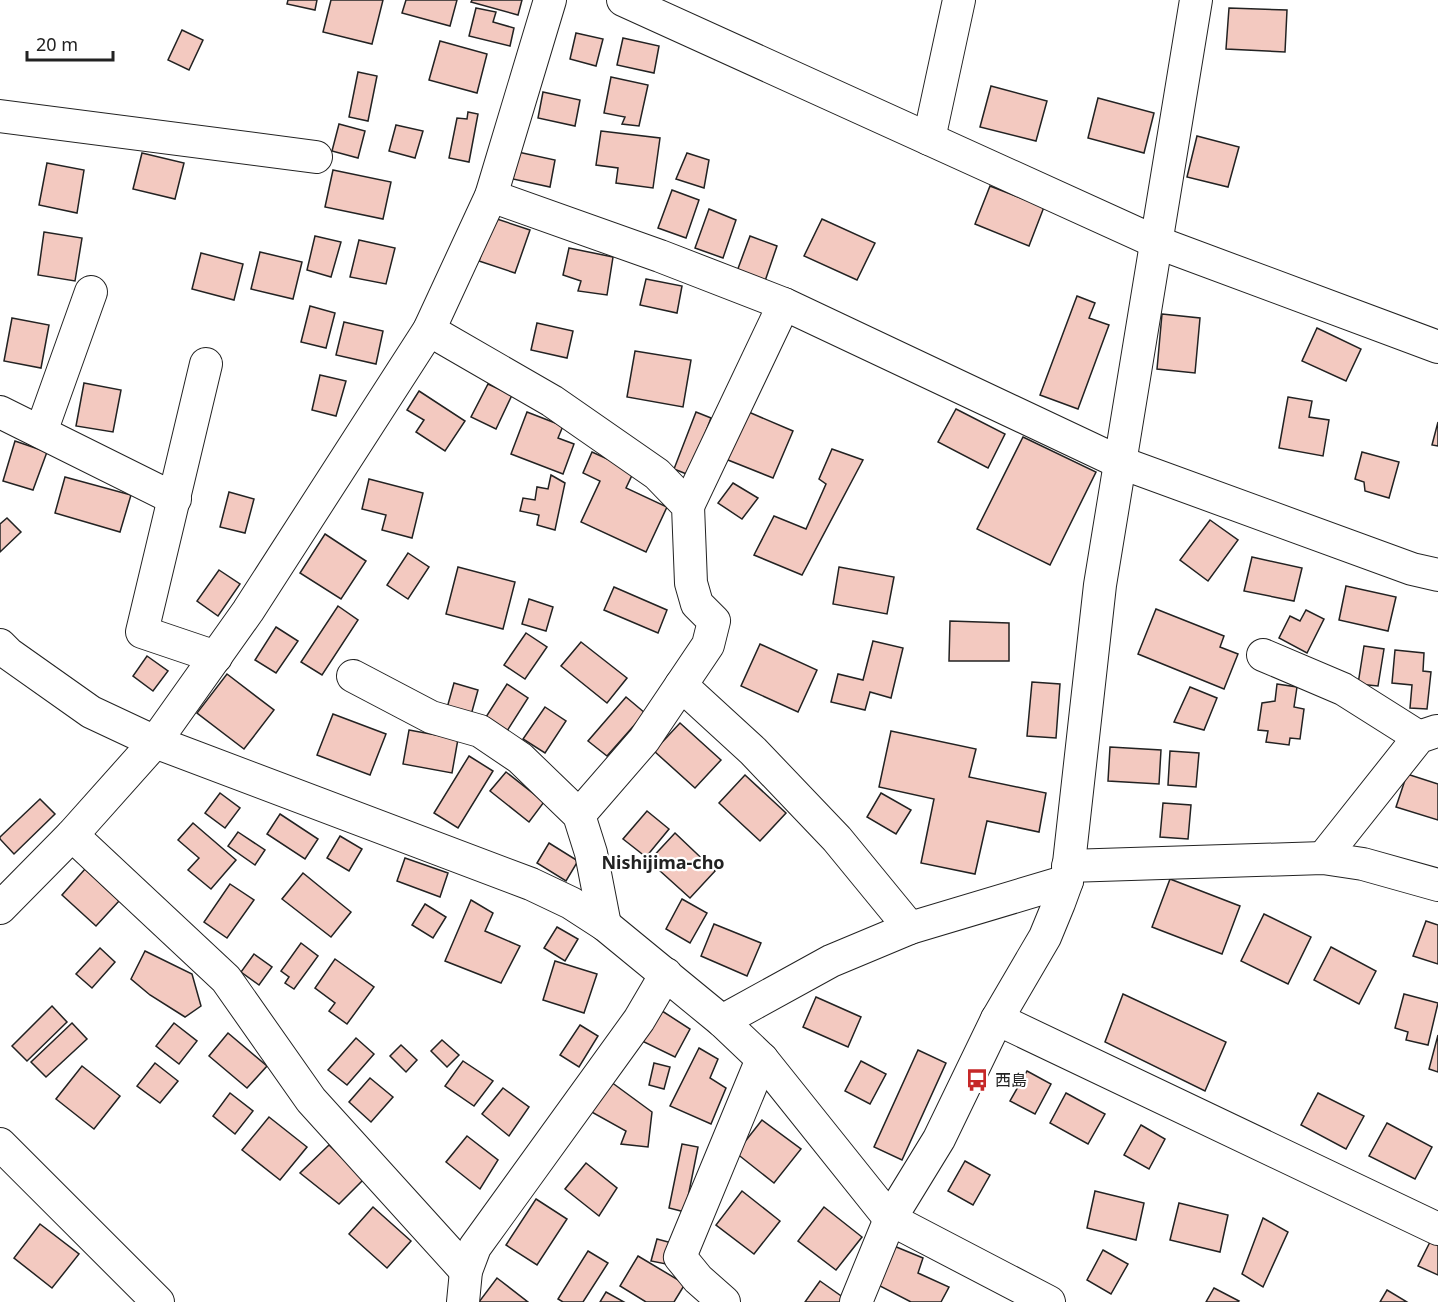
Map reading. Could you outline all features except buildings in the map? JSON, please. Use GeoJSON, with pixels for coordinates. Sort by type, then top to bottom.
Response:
{"type":"FeatureCollection","features":[{"type":"Feature","properties":{"kind":"street"},"geometry":{"type":"LineString","coordinates":[[0,908],[72,835],[155,742],[248,611],[429,330],[491,196],[550,0]]}},
{"type":"Feature","properties":{"kind":"street"},"geometry":{"type":"LineString","coordinates":[[623,0],[1156,242],[1438,346]]}},
{"type":"Feature","properties":{"kind":"street"},"geometry":{"type":"LineString","coordinates":[[929,139],[959,0]]}},
{"type":"Feature","properties":{"kind":"street"},"geometry":{"type":"LineString","coordinates":[[856,1302],[890,1219],[939,1139],[997,1019],[1045,937],[1059,903],[1067,873],[1100,585],[1196,0]]}},
{"type":"Feature","properties":{"kind":"street"},"geometry":{"type":"LineString","coordinates":[[0,116],[316,157]]}},
{"type":"Feature","properties":{"kind":"street"},"geometry":{"type":"LineString","coordinates":[[491,196],[660,255],[784,304],[1119,462],[1412,569],[1438,575]]}},
{"type":"Feature","properties":{"kind":"street"},"geometry":{"type":"LineString","coordinates":[[41,432],[91,292]]}},
{"type":"Feature","properties":{"kind":"street"},"geometry":{"type":"LineString","coordinates":[[579,815],[644,740],[708,645],[714,621],[698,604],[691,583],[688,506],[784,304]]}},
{"type":"Feature","properties":{"kind":"street"},"geometry":{"type":"LineString","coordinates":[[429,330],[552,401],[657,474],[688,506]]}},
{"type":"Feature","properties":{"kind":"street"},"geometry":{"type":"LineString","coordinates":[[206,363],[142,632],[216,657]]}},
{"type":"Feature","properties":{"kind":"street"},"geometry":{"type":"LineString","coordinates":[[0,412],[175,499]]}},
{"type":"Feature","properties":{"kind":"street"},"geometry":{"type":"LineString","coordinates":[[0,645],[9,654],[91,712],[155,742],[531,884],[572,903],[605,925],[666,974],[722,1021],[762,1059],[890,1219],[1049,1302]]}},
{"type":"Feature","properties":{"kind":"street"},"geometry":{"type":"LineString","coordinates":[[1263,656],[1343,689],[1429,734],[1323,858]]}},
{"type":"Feature","properties":{"kind":"street"},"geometry":{"type":"LineString","coordinates":[[353,676],[431,717],[480,731],[520,758],[579,815],[591,853],[605,925]]}},
{"type":"Feature","properties":{"kind":"street"},"geometry":{"type":"LineString","coordinates":[[681,685],[753,751],[837,839],[910,928]]}},
{"type":"Feature","properties":{"kind":"street"},"geometry":{"type":"LineString","coordinates":[[72,835],[226,980],[311,1100],[466,1271]]}},
{"type":"Feature","properties":{"kind":"street"},"geometry":{"type":"LineString","coordinates":[[722,1021],[831,961],[910,928],[1067,873],[1323,858],[1363,864],[1438,885]]}},
{"type":"Feature","properties":{"kind":"street"},"geometry":{"type":"LineString","coordinates":[[463,1302],[466,1271],[474,1247],[639,1020],[666,974]]}},
{"type":"Feature","properties":{"kind":"street"},"geometry":{"type":"LineString","coordinates":[[997,1019],[1438,1229]]}},
{"type":"Feature","properties":{"kind":"street"},"geometry":{"type":"LineString","coordinates":[[724,1302],[698,1280],[680,1257],[762,1059]]}},
{"type":"Feature","properties":{"kind":"street"},"geometry":{"type":"LineString","coordinates":[[0,1144],[158,1302]]}},
{"type":"Feature","properties":{"kind":"place","name":"西島"},"geometry":{"type":"Point","coordinates":[977,1080]}},
{"type":"Feature","properties":{"kind":"district","name":"Nishijima-cho"},"geometry":{"type":"Point","coordinates":[663,863]}}]}
